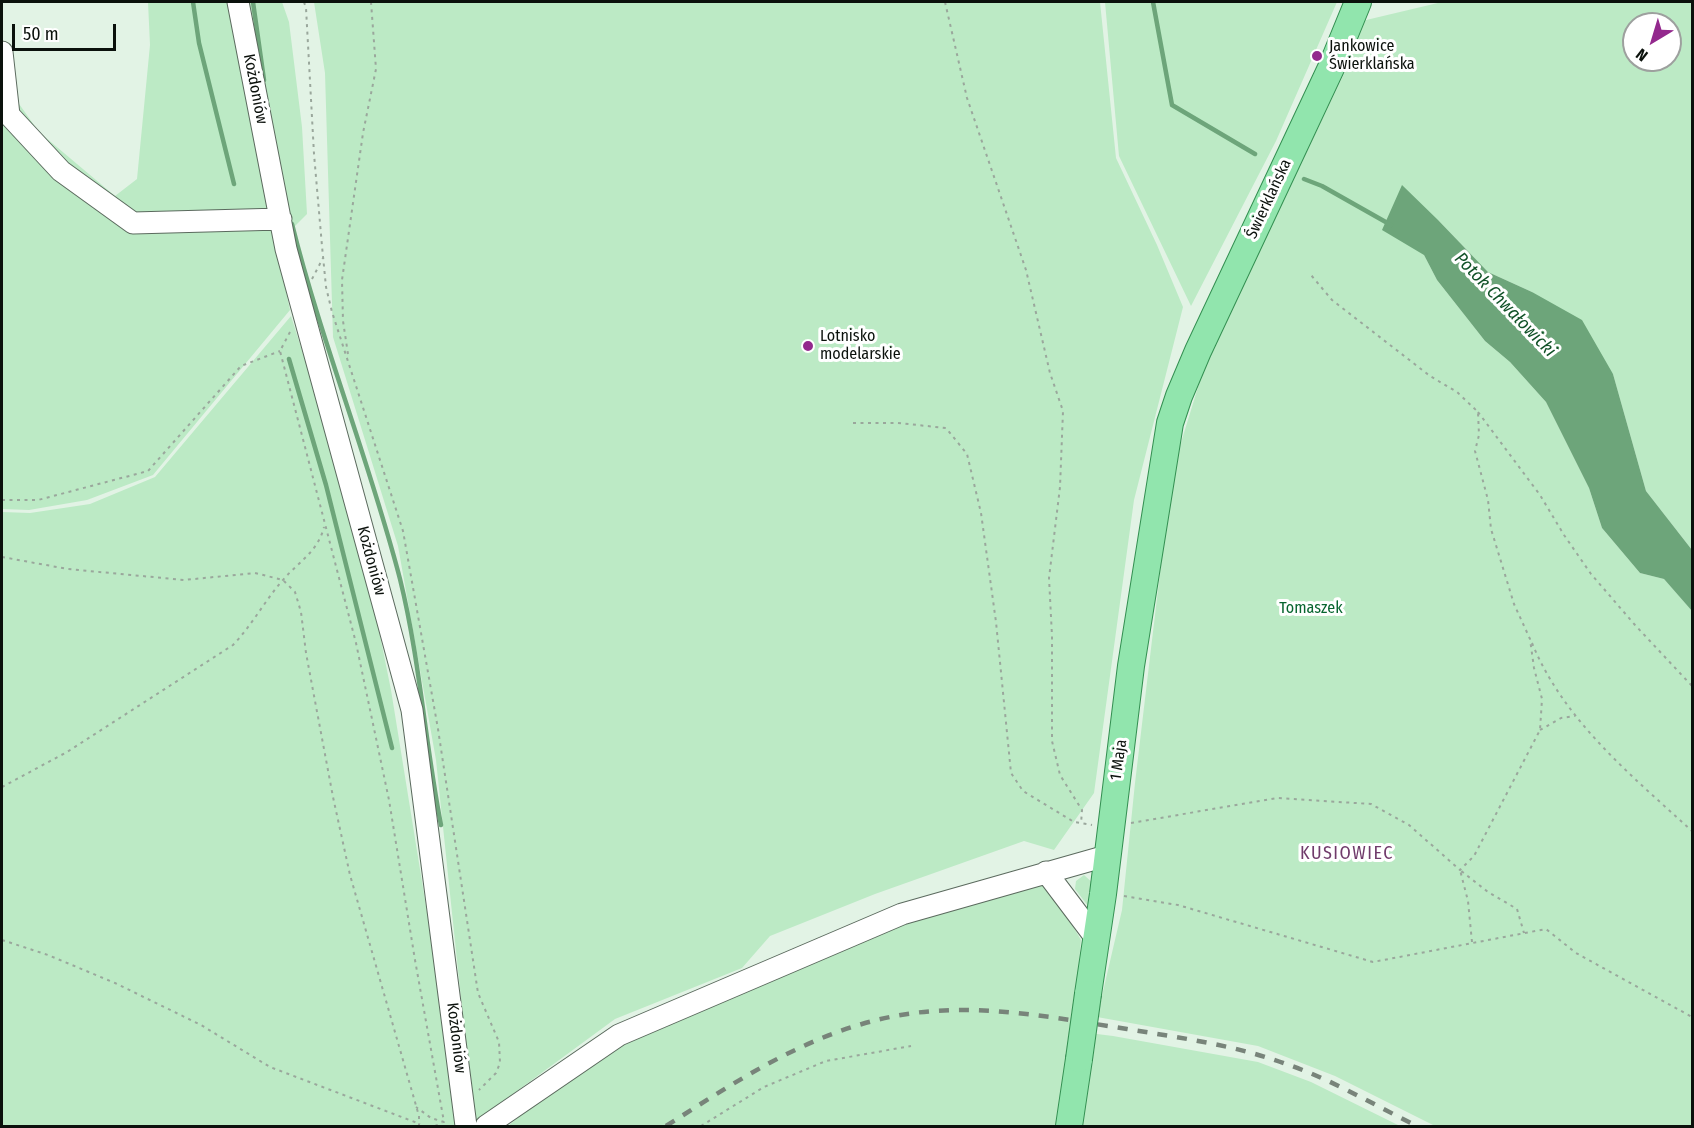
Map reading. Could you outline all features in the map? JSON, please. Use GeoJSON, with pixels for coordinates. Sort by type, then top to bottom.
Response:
{"type":"FeatureCollection","features":[{"type":"Feature","properties":{"kind":"main road","name":"Świerklańska"},"geometry":{"type":"LineString","coordinates":[[1179,396],[1331,68],[1358,2]]}},
{"type":"Feature","properties":{"kind":"main road","name":"1 Maja"},"geometry":{"type":"LineString","coordinates":[[1069,1126],[1103,894],[1133,654],[1165,443],[1179,396]]}},
{"type":"Feature","properties":{"kind":"street","name":"Kożdoniów"},"geometry":{"type":"LineString","coordinates":[[238,2],[286,249],[412,710],[465,1116]]}},
{"type":"Feature","properties":{"kind":"street"},"geometry":{"type":"LineString","coordinates":[[2,52],[9,116],[61,171],[133,223],[280,219]]}},
{"type":"Feature","properties":{"kind":"street"},"geometry":{"type":"LineString","coordinates":[[486,1126],[619,1035],[902,914],[1106,856]]}},
{"type":"Feature","properties":{"kind":"street"},"geometry":{"type":"LineString","coordinates":[[1046,872],[1095,937]]}},
{"type":"Feature","properties":{"kind":"path"},"geometry":{"type":"LineString","coordinates":[[304,2],[326,287],[402,531],[438,729],[478,993],[499,1042],[500,1063],[496,1073],[465,1116]]}},
{"type":"Feature","properties":{"kind":"path"},"geometry":{"type":"LineString","coordinates":[[349,360],[343,321],[342,280],[363,133],[376,69],[371,2]]}},
{"type":"Feature","properties":{"kind":"path"},"geometry":{"type":"LineString","coordinates":[[945,2],[967,98],[1026,270],[1050,373],[1063,411],[1060,487],[1049,578],[1052,636],[1052,741],[1060,775],[1082,810],[1081,824]]}},
{"type":"Feature","properties":{"kind":"path"},"geometry":{"type":"LineString","coordinates":[[1311,275],[1332,300],[1430,376],[1457,392],[1478,411],[1540,495],[1591,574],[1692,686]]}},
{"type":"Feature","properties":{"kind":"path"},"geometry":{"type":"LineString","coordinates":[[2,500],[38,500],[148,471],[241,366],[280,351],[303,309]]}},
{"type":"Feature","properties":{"kind":"path"},"geometry":{"type":"LineString","coordinates":[[280,351],[356,643],[390,800],[444,1122],[431,1118],[416,1107]]}},
{"type":"Feature","properties":{"kind":"path"},"geometry":{"type":"LineString","coordinates":[[1478,411],[1479,435],[1475,451],[1488,500],[1491,529],[1514,604],[1538,657],[1567,707],[1643,786],[1692,831]]}},
{"type":"Feature","properties":{"kind":"path"},"geometry":{"type":"LineString","coordinates":[[853,423],[898,423],[946,428],[967,454],[981,513],[996,622],[1011,773],[1023,791],[1081,824],[1110,826],[1277,798],[1371,804],[1409,825],[1488,892],[1517,909],[1524,933]]}},
{"type":"Feature","properties":{"kind":"path"},"geometry":{"type":"LineString","coordinates":[[2,787],[67,752],[233,645],[283,580],[316,546],[325,524]]}},
{"type":"Feature","properties":{"kind":"path"},"geometry":{"type":"LineString","coordinates":[[2,557],[68,569],[184,580],[255,573],[283,580],[295,592],[301,612],[306,653],[348,864],[416,1107],[419,1125]]}},
{"type":"Feature","properties":{"kind":"path"},"geometry":{"type":"LineString","coordinates":[[1460,870],[1474,856],[1540,730],[1542,699],[1530,639]]}},
{"type":"Feature","properties":{"kind":"path"},"geometry":{"type":"LineString","coordinates":[[1540,730],[1561,718],[1575,716]]}},
{"type":"Feature","properties":{"kind":"path"},"geometry":{"type":"LineString","coordinates":[[1460,870],[1468,901],[1472,943]]}},
{"type":"Feature","properties":{"kind":"path"},"geometry":{"type":"LineString","coordinates":[[1103,894],[1143,898],[1178,905],[1373,962],[1546,929],[1576,953],[1692,1017]]}},
{"type":"Feature","properties":{"kind":"path"},"geometry":{"type":"LineString","coordinates":[[2,940],[48,955],[115,983],[201,1025],[270,1067],[419,1125]]}},
{"type":"Feature","properties":{"kind":"path"},"geometry":{"type":"LineString","coordinates":[[702,1126],[764,1087],[826,1061],[911,1046]]}},
{"type":"Feature","properties":{"kind":"green space"},"geometry":{"type":"Polygon","coordinates":[[[148,2],[282,2],[289,22],[302,127],[307,214],[276,245],[290,310],[153,475],[87,500],[29,510],[2,509],[2,80],[39,132],[115,196],[137,179],[150,45],[148,2]]]}},
{"type":"Feature","properties":{"kind":"green space"},"geometry":{"type":"Polygon","coordinates":[[[314,2],[1100,2],[1116,158],[1183,307],[1134,500],[1094,793],[1054,850],[1024,841],[875,894],[770,936],[742,968],[615,1019],[472,1124],[436,760],[398,546],[333,337],[325,73],[314,2]]]}},
{"type":"Feature","properties":{"kind":"green space"},"geometry":{"type":"Polygon","coordinates":[[[1105,2],[1337,2],[1276,141],[1191,306],[1119,156],[1105,2]]]}},
{"type":"Feature","properties":{"kind":"green space","name":"Tomaszek"},"geometry":{"type":"Polygon","coordinates":[[[1442,2],[1692,2],[1692,550],[1646,491],[1613,374],[1532,292],[1488,272],[1439,221],[1424,255],[1437,280],[1485,341],[1510,362],[1546,402],[1589,488],[1602,528],[1640,573],[1664,579],[1692,611],[1692,1126],[1435,1126],[1335,1076],[1258,1046],[1097,1017],[1122,910],[1172,472],[1206,361],[1344,74],[1362,21],[1442,2]]]}},
{"type":"Feature","properties":{"kind":"green space"},"geometry":{"type":"Polygon","coordinates":[[[291,316],[339,467],[370,586],[391,690],[435,962],[455,1126],[2,1126],[2,512],[30,513],[90,504],[155,477],[291,316]]]}},
{"type":"Feature","properties":{"kind":"green space"},"geometry":{"type":"Polygon","coordinates":[[[1084,875],[1095,885],[1092,907],[1088,906],[1075,889],[1076,881],[1084,875]]]}},
{"type":"Feature","properties":{"kind":"green space"},"geometry":{"type":"Polygon","coordinates":[[[1046,880],[1081,940],[1073,1031],[1258,1062],[1311,1082],[1400,1126],[508,1126],[559,1083],[624,1041],[902,923],[1046,880]]]}},
{"type":"Feature","properties":{"kind":"water"},"geometry":{"type":"Polygon","coordinates":[[[1402,185],[1488,272],[1532,292],[1582,320],[1613,374],[1646,491],[1692,550],[1692,611],[1664,579],[1640,573],[1602,528],[1589,488],[1546,402],[1510,362],[1485,341],[1437,280],[1424,255],[1382,230],[1402,185]]]}},
{"type":"Feature","properties":{"kind":"waterway"},"geometry":{"type":"LineString","coordinates":[[193,2],[199,43],[234,184]]}},
{"type":"Feature","properties":{"kind":"waterway"},"geometry":{"type":"LineString","coordinates":[[253,2],[264,80]]}},
{"type":"Feature","properties":{"kind":"waterway","name":"Potok Chwałowicki"},"geometry":{"type":"LineString","coordinates":[[1153,2],[1172,105],[1255,154]]}},
{"type":"Feature","properties":{"kind":"waterway","name":"Potok Chwałowicki"},"geometry":{"type":"LineString","coordinates":[[1304,179],[1322,186],[1391,225]]}},
{"type":"Feature","properties":{"kind":"waterway"},"geometry":{"type":"LineString","coordinates":[[292,224],[317,313],[388,534],[400,579],[413,640],[441,825]]}},
{"type":"Feature","properties":{"kind":"waterway"},"geometry":{"type":"LineString","coordinates":[[289,359],[326,485],[392,748]]}},
{"type":"Feature","properties":{"kind":"railway"},"geometry":{"type":"LineString","coordinates":[[666,1126],[761,1068],[835,1033],[896,1016],[929,1011],[962,1010],[1027,1014],[1228,1047],[1267,1057],[1319,1077],[1417,1126]]}},
{"type":"Feature","properties":{"kind":"place","name":"Jankowice Świerklańska"},"geometry":{"type":"Point","coordinates":[1317,56]}},
{"type":"Feature","properties":{"kind":"place","name":"Lotnisko modelarskie"},"geometry":{"type":"Point","coordinates":[808,346]}},
{"type":"Feature","properties":{"kind":"district","name":"KUSIOWIEC"},"geometry":{"type":"Point","coordinates":[1347,854]}}]}
